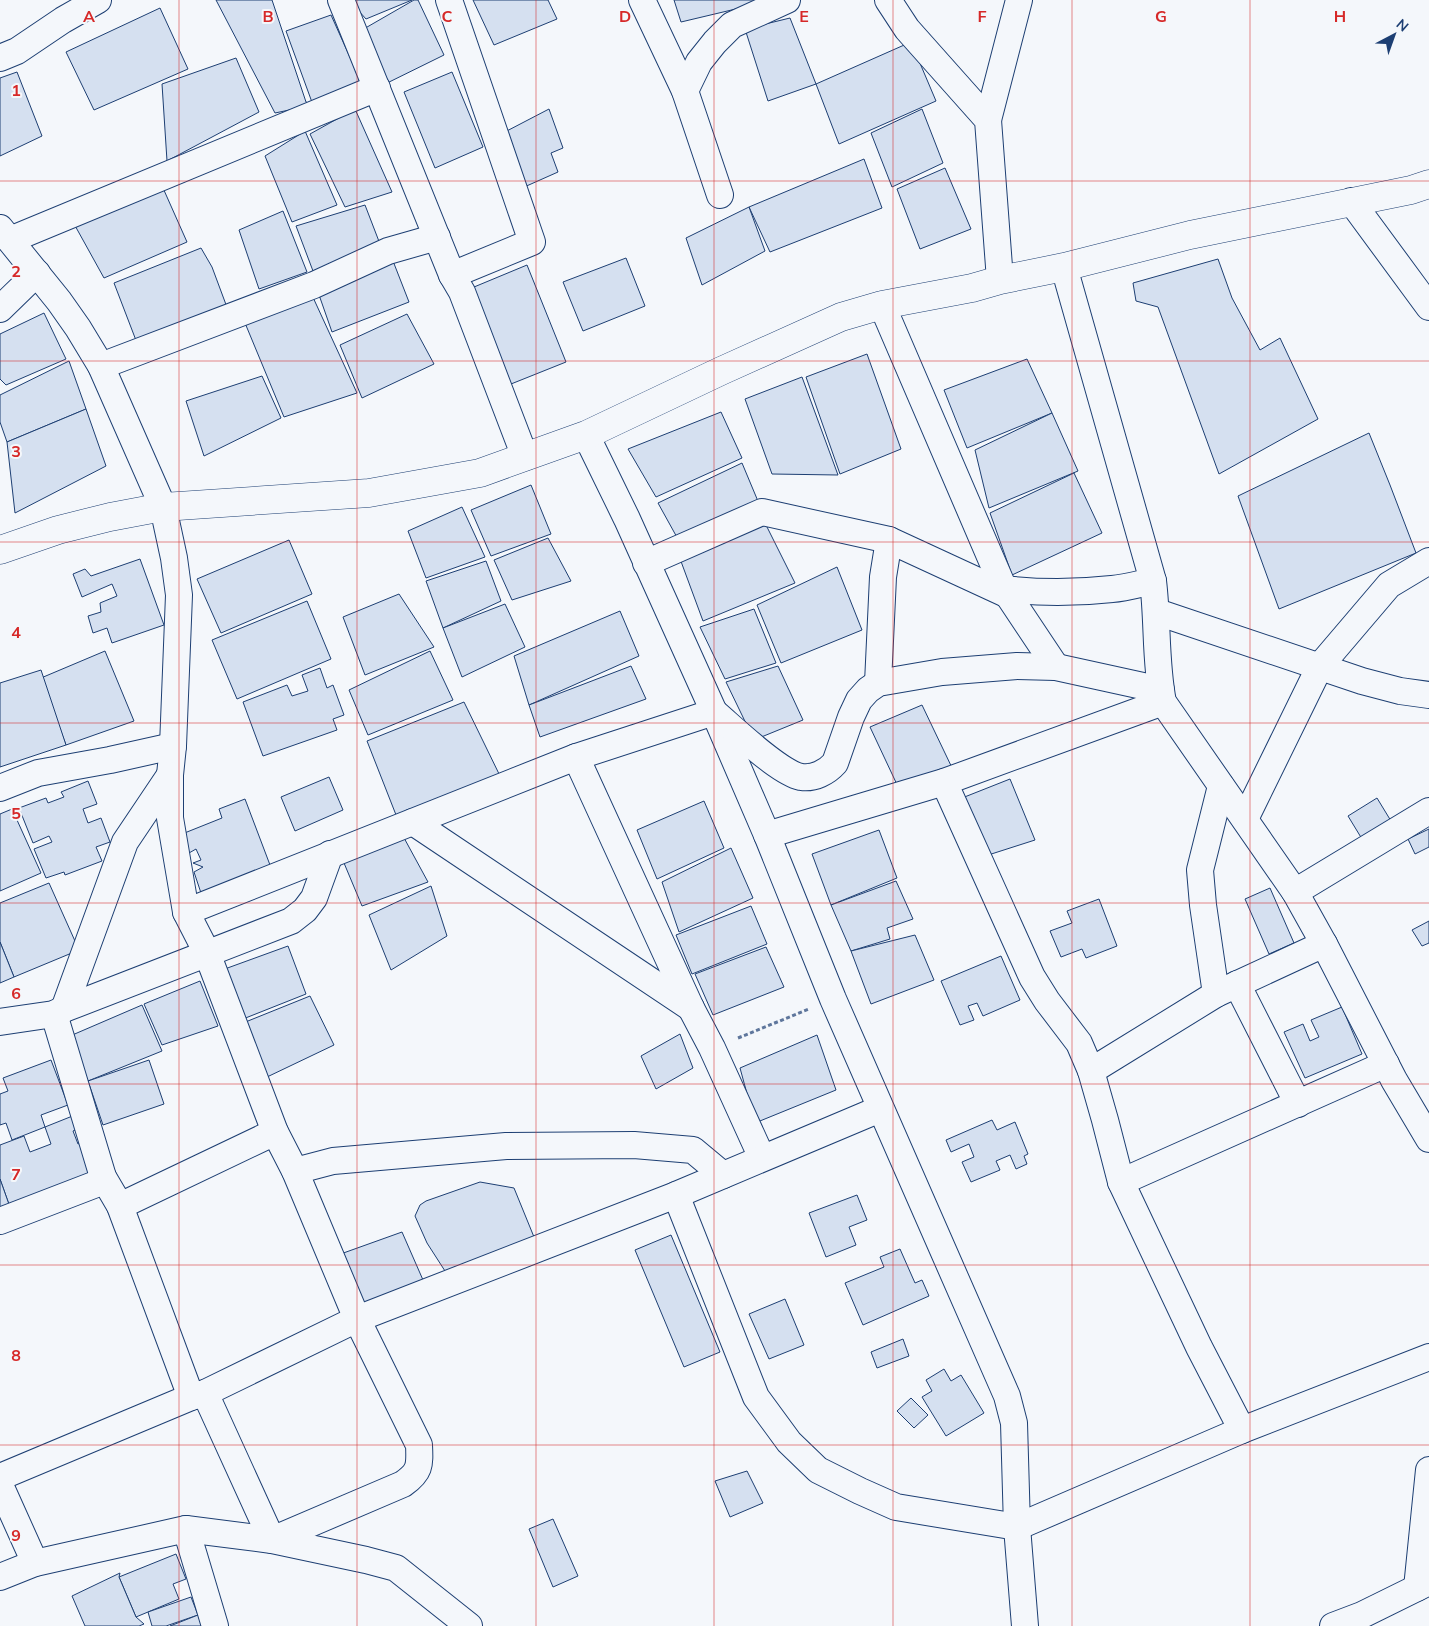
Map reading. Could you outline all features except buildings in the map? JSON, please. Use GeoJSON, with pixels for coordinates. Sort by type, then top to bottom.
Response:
{"type":"FeatureCollection","features":[{"type":"Feature","properties":{"kind":"main road"},"geometry":{"type":"LineString","coordinates":[[0,550],[58,530],[163,508],[369,493],[480,473],[586,436],[721,371],[841,317],[882,305],[972,288],[1000,280],[1064,267],[1190,235],[1411,190],[1429,184]]}},
{"type":"Feature","properties":{"kind":"street"},"geometry":{"type":"LineString","coordinates":[[0,58],[17,51],[62,20],[98,0]]}},
{"type":"Feature","properties":{"kind":"street"},"geometry":{"type":"LineString","coordinates":[[341,0],[452,275],[462,292],[525,457]]}},
{"type":"Feature","properties":{"kind":"street"},"geometry":{"type":"LineString","coordinates":[[449,0],[532,242],[452,275]]}},
{"type":"Feature","properties":{"kind":"street"},"geometry":{"type":"LineString","coordinates":[[642,0],[685,91],[720,195]]}},
{"type":"Feature","properties":{"kind":"street"},"geometry":{"type":"LineString","coordinates":[[685,91],[698,62],[732,25],[787,0]]}},
{"type":"Feature","properties":{"kind":"street"},"geometry":{"type":"LineString","coordinates":[[888,0],[907,30],[988,120]]}},
{"type":"Feature","properties":{"kind":"street"},"geometry":{"type":"LineString","coordinates":[[1000,280],[988,120],[1019,0]]}},
{"type":"Feature","properties":{"kind":"street"},"geometry":{"type":"LineString","coordinates":[[272,1540],[403,1484],[414,1476],[420,1464],[419,1446],[357,1320],[295,1170],[275,1132],[207,953],[186,912],[170,818],[170,775],[173,746],[179,595],[174,558],[163,508],[101,366],[59,301],[5,234],[377,88]]}},
{"type":"Feature","properties":{"kind":"street"},"geometry":{"type":"LineString","coordinates":[[1351,201],[1429,307]]}},
{"type":"Feature","properties":{"kind":"street"},"geometry":{"type":"LineString","coordinates":[[101,366],[314,285],[388,251],[437,238]]}},
{"type":"Feature","properties":{"kind":"street"},"geometry":{"type":"LineString","coordinates":[[1064,267],[1153,581],[1157,612],[1158,676],[1162,696],[1295,892],[1386,1064],[1429,1139]]}},
{"type":"Feature","properties":{"kind":"street"},"geometry":{"type":"LineString","coordinates":[[0,309],[37,273]]}},
{"type":"Feature","properties":{"kind":"street"},"geometry":{"type":"LineString","coordinates":[[882,305],[1005,591],[1056,667]]}},
{"type":"Feature","properties":{"kind":"street"},"geometry":{"type":"LineString","coordinates":[[586,436],[627,518],[714,712],[880,1109],[1007,1396],[1014,1423],[1017,1527],[1025,1626]]}},
{"type":"Feature","properties":{"kind":"street"},"geometry":{"type":"LineString","coordinates":[[646,562],[762,512],[890,540],[1005,591],[1081,592],[1114,589],[1153,581]]}},
{"type":"Feature","properties":{"kind":"street"},"geometry":{"type":"LineString","coordinates":[[878,682],[883,577],[890,540]]}},
{"type":"Feature","properties":{"kind":"street"},"geometry":{"type":"LineString","coordinates":[[1245,819],[1320,666],[1388,585],[1429,561]]}},
{"type":"Feature","properties":{"kind":"street"},"geometry":{"type":"LineString","coordinates":[[1388,585],[1429,582]]}},
{"type":"Feature","properties":{"kind":"street"},"geometry":{"type":"LineString","coordinates":[[1157,612],[1362,681],[1390,689],[1429,695]]}},
{"type":"Feature","properties":{"kind":"street"},"geometry":{"type":"LineString","coordinates":[[714,712],[779,766],[802,777],[821,774],[835,762],[850,717],[859,700],[878,682],[942,672],[1017,666],[1056,667],[1162,696]]}},
{"type":"Feature","properties":{"kind":"street"},"geometry":{"type":"LineString","coordinates":[[767,835],[944,782],[1162,696]]}},
{"type":"Feature","properties":{"kind":"street"},"geometry":{"type":"LineString","coordinates":[[186,912],[576,757],[714,712]]}},
{"type":"Feature","properties":{"kind":"street"},"geometry":{"type":"LineString","coordinates":[[0,788],[38,773],[173,746]]}},
{"type":"Feature","properties":{"kind":"street"},"geometry":{"type":"LineString","coordinates":[[576,757],[762,1158]]}},
{"type":"Feature","properties":{"kind":"street"},"geometry":{"type":"LineString","coordinates":[[170,775],[126,842],[59,1012],[103,1177],[120,1206],[198,1395],[272,1540]]}},
{"type":"Feature","properties":{"kind":"street"},"geometry":{"type":"LineString","coordinates":[[944,782],[1032,977],[1047,1001],[1079,1043],[1091,1071],[1121,1182],[1199,1347],[1242,1430]]}},
{"type":"Feature","properties":{"kind":"street"},"geometry":{"type":"LineString","coordinates":[[1222,786],[1200,870],[1203,905],[1226,989],[1298,1104]]}},
{"type":"Feature","properties":{"kind":"street"},"geometry":{"type":"LineString","coordinates":[[1295,892],[1429,811]]}},
{"type":"Feature","properties":{"kind":"street"},"geometry":{"type":"LineString","coordinates":[[413,822],[691,1008]]}},
{"type":"Feature","properties":{"kind":"street"},"geometry":{"type":"LineString","coordinates":[[0,1022],[59,1012],[291,921],[305,910],[314,898],[330,854]]}},
{"type":"Feature","properties":{"kind":"street"},"geometry":{"type":"LineString","coordinates":[[1091,1071],[1226,989],[1324,944]]}},
{"type":"Feature","properties":{"kind":"street"},"geometry":{"type":"LineString","coordinates":[[1121,1182],[1386,1064]]}},
{"type":"Feature","properties":{"kind":"street"},"geometry":{"type":"LineString","coordinates":[[0,1476],[198,1395],[357,1320],[676,1195],[880,1109]]}},
{"type":"Feature","properties":{"kind":"street"},"geometry":{"type":"LineString","coordinates":[[120,1206],[275,1132]]}},
{"type":"Feature","properties":{"kind":"street"},"geometry":{"type":"LineString","coordinates":[[295,1170],[334,1161],[506,1146],[634,1145],[693,1150],[723,1175]]}},
{"type":"Feature","properties":{"kind":"street"},"geometry":{"type":"LineString","coordinates":[[0,1221],[104,1181],[103,1177]]}},
{"type":"Feature","properties":{"kind":"street"},"geometry":{"type":"LineString","coordinates":[[676,1195],[756,1398],[789,1442],[818,1470],[896,1507],[1017,1527],[1242,1430],[1429,1357]]}},
{"type":"Feature","properties":{"kind":"street"},"geometry":{"type":"LineString","coordinates":[[1333,1626],[1362,1615],[1423,1585],[1429,1470]]}},
{"type":"Feature","properties":{"kind":"street"},"geometry":{"type":"LineString","coordinates":[[0,1484],[35,1563]]}},
{"type":"Feature","properties":{"kind":"street"},"geometry":{"type":"LineString","coordinates":[[186,1528],[215,1626]]}},
{"type":"Feature","properties":{"kind":"street"},"geometry":{"type":"LineString","coordinates":[[0,1577],[35,1563],[186,1528],[272,1540],[396,1568],[469,1626]]}},
{"type":"Feature","properties":{"kind":"path"},"geometry":{"type":"LineString","coordinates":[[712,1048],[833,999]]}}]}
